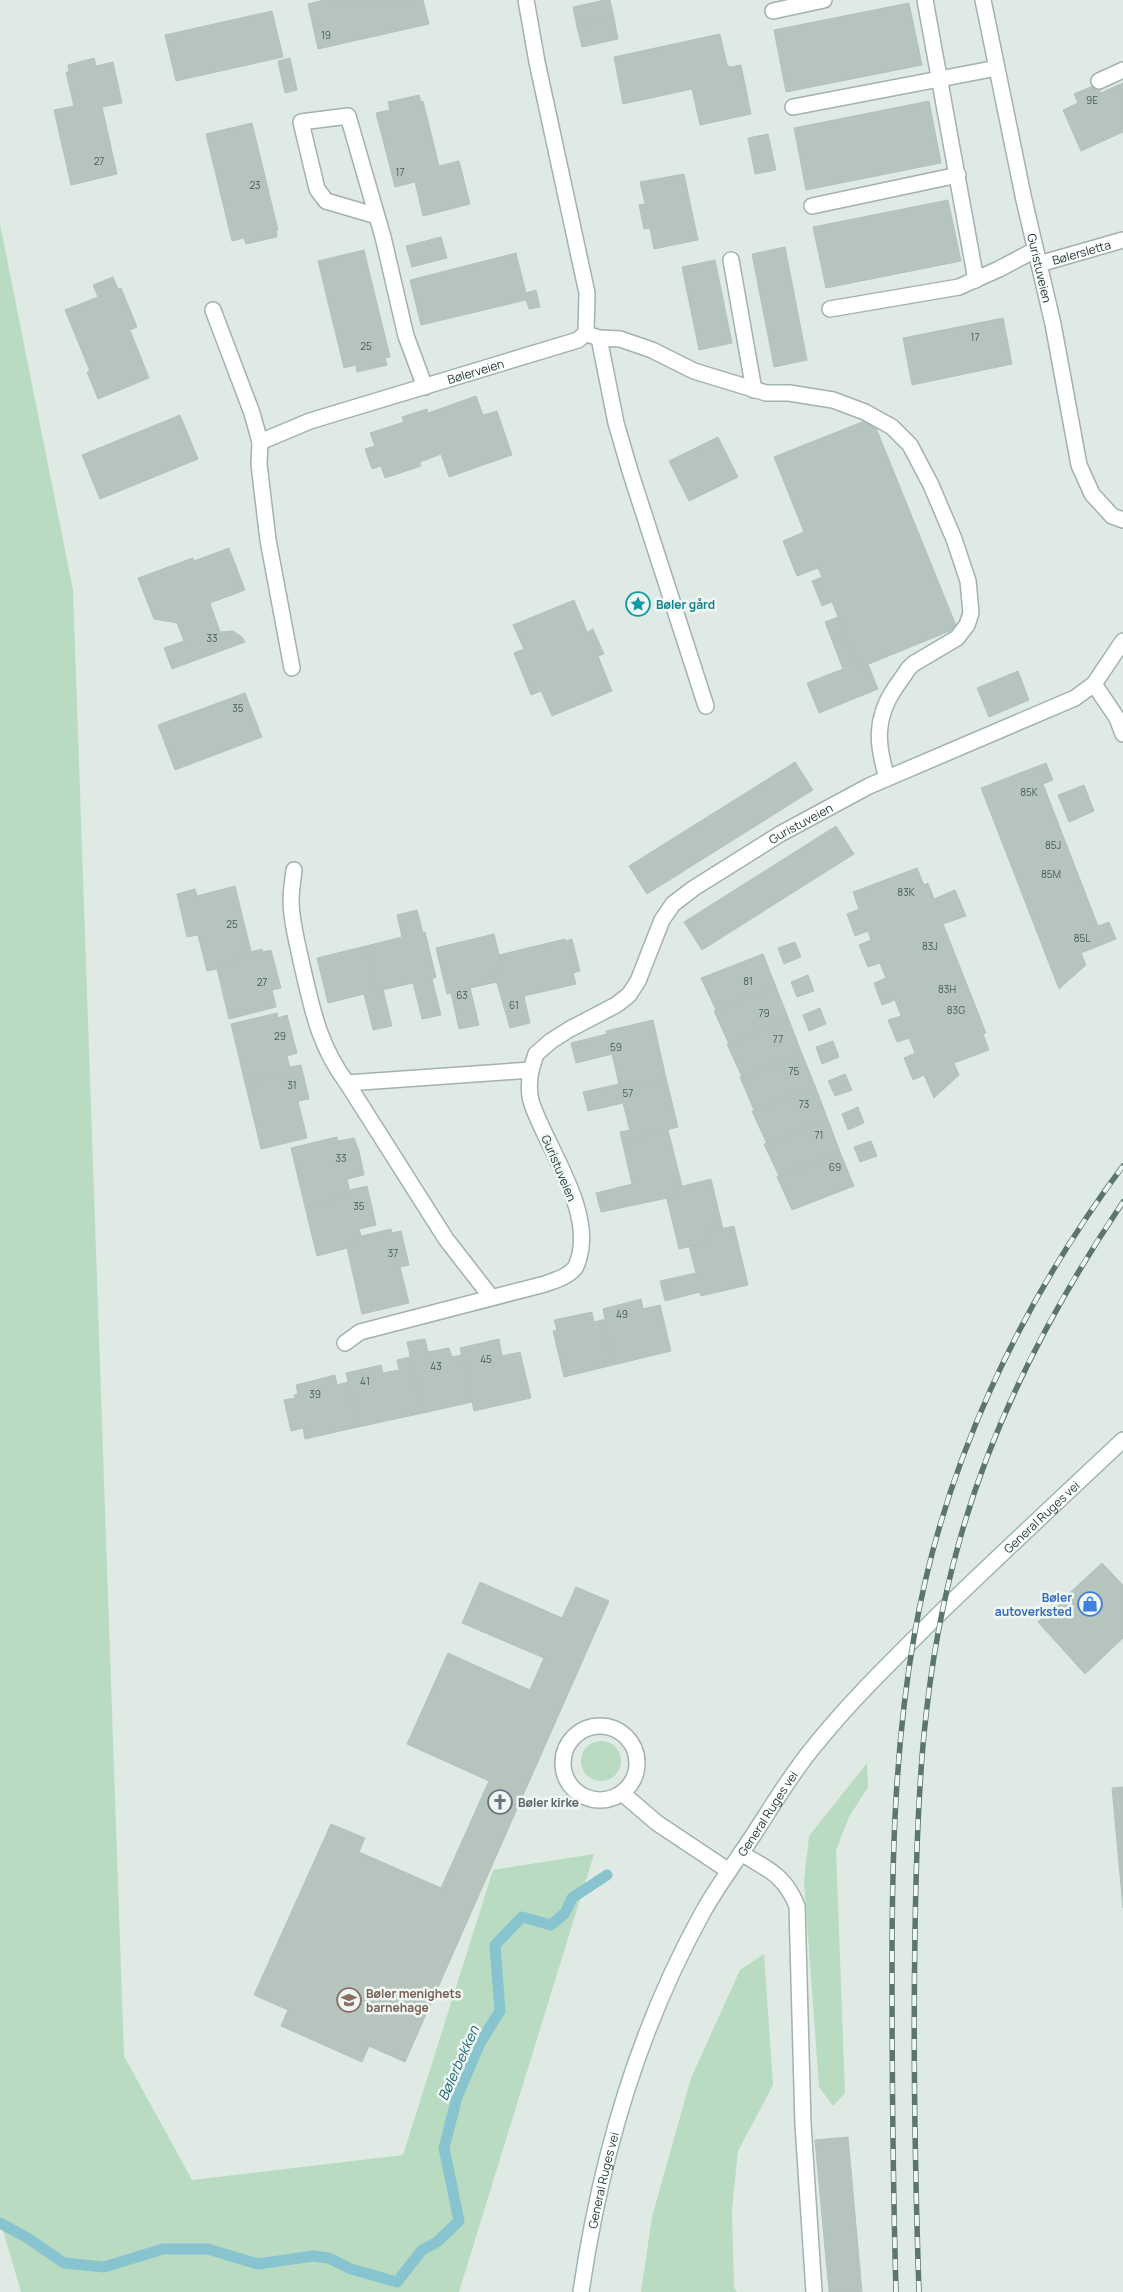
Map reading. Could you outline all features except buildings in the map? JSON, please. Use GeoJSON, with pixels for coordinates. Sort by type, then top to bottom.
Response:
{"type":"FeatureCollection","features":[{"type":"Feature","properties":{"kind":"main road"},"geometry":{"type":"LineString","coordinates":[[526,0],[537,62],[587,293],[592,336],[630,470],[706,706]]}},
{"type":"Feature","properties":{"kind":"main road"},"geometry":{"type":"LineString","coordinates":[[773,11],[824,0]]}},
{"type":"Feature","properties":{"kind":"main road"},"geometry":{"type":"LineString","coordinates":[[925,0],[976,280]]}},
{"type":"Feature","properties":{"kind":"main road","name":"Guristuveien"},"geometry":{"type":"LineString","coordinates":[[983,0],[1053,324],[1079,464],[1092,494],[1112,516],[1123,520]]}},
{"type":"Feature","properties":{"kind":"main road"},"geometry":{"type":"LineString","coordinates":[[793,107],[997,68]]}},
{"type":"Feature","properties":{"kind":"main road"},"geometry":{"type":"LineString","coordinates":[[1099,81],[1123,70]]}},
{"type":"Feature","properties":{"kind":"main road"},"geometry":{"type":"LineString","coordinates":[[377,216],[326,201],[317,189],[301,122],[348,116],[377,216],[406,336],[424,387]]}},
{"type":"Feature","properties":{"kind":"main road"},"geometry":{"type":"LineString","coordinates":[[812,206],[958,175]]}},
{"type":"Feature","properties":{"kind":"main road","name":"Bølersletta"},"geometry":{"type":"LineString","coordinates":[[830,309],[949,289],[1037,257],[1123,240]]}},
{"type":"Feature","properties":{"kind":"main road"},"geometry":{"type":"LineString","coordinates":[[731,260],[754,390]]}},
{"type":"Feature","properties":{"kind":"main road"},"geometry":{"type":"LineString","coordinates":[[213,310],[252,413],[260,442],[259,464],[268,540],[292,668]]}},
{"type":"Feature","properties":{"kind":"main road"},"geometry":{"type":"LineString","coordinates":[[592,336],[620,339],[652,350],[694,371],[754,390],[833,400],[865,412],[892,427],[910,445],[931,485],[954,539],[968,581],[971,613],[969,620],[957,638],[913,664],[908,669],[884,708],[880,726],[879,745],[887,778]]}},
{"type":"Feature","properties":{"kind":"main road","name":"Bølerveien"},"geometry":{"type":"LineString","coordinates":[[260,442],[310,421],[592,336]]}},
{"type":"Feature","properties":{"kind":"main road","name":"Guristuveien"},"geometry":{"type":"LineString","coordinates":[[345,1343],[360,1332],[563,1277],[576,1267],[581,1249],[580,1225],[571,1190],[531,1102],[529,1082],[536,1054],[551,1041],[616,1005],[629,995],[638,981],[662,920],[673,904],[694,888],[780,834],[887,778],[1075,698],[1094,684],[1123,641]]}},
{"type":"Feature","properties":{"kind":"main road"},"geometry":{"type":"LineString","coordinates":[[1094,684],[1116,718],[1123,734]]}},
{"type":"Feature","properties":{"kind":"main road"},"geometry":{"type":"LineString","coordinates":[[294,870],[291,900],[294,926],[311,1004],[322,1043],[332,1063],[347,1083],[446,1239],[491,1298]]}},
{"type":"Feature","properties":{"kind":"main road"},"geometry":{"type":"LineString","coordinates":[[347,1083],[532,1070]]}},
{"type":"Feature","properties":{"kind":"main road","name":"General Ruges vei"},"geometry":{"type":"LineString","coordinates":[[581,2292],[599,2194],[618,2118],[641,2050],[673,1971],[703,1911],[815,1744],[862,1691],[1000,1554],[1123,1440]]}},
{"type":"Feature","properties":{"kind":"main road"},"geometry":{"type":"LineString","coordinates":[[592,1726],[609,1726],[620,1732],[632,1743],[637,1756],[637,1770],[631,1783],[622,1793],[609,1799],[595,1800],[586,1797],[571,1786],[564,1773],[564,1754],[569,1742],[579,1732],[592,1726]]}},
{"type":"Feature","properties":{"kind":"main road"},"geometry":{"type":"LineString","coordinates":[[622,1793],[658,1823],[729,1871]]}},
{"type":"Feature","properties":{"kind":"main road"},"geometry":{"type":"LineString","coordinates":[[741,1854],[779,1876],[790,1889],[797,1906],[803,2124],[814,2292]]}},
{"type":"Feature","properties":{"kind":"green space"},"geometry":{"type":"Polygon","coordinates":[[[0,224],[73,590],[124,2056],[192,2180],[403,2155],[493,1870],[594,1854],[459,2292],[21,2292],[0,2220],[0,224]]]}},
{"type":"Feature","properties":{"kind":"green space"},"geometry":{"type":"Polygon","coordinates":[[[605,1741],[612,1744],[618,1750],[621,1761],[620,1769],[612,1778],[605,1781],[597,1781],[590,1778],[582,1769],[581,1757],[584,1750],[593,1742],[605,1741]]]}},
{"type":"Feature","properties":{"kind":"green space"},"geometry":{"type":"Polygon","coordinates":[[[867,1763],[868,1787],[849,1817],[836,1850],[845,2093],[833,2106],[819,2087],[804,1881],[809,1836],[867,1763]]]}},
{"type":"Feature","properties":{"kind":"green space"},"geometry":{"type":"Polygon","coordinates":[[[764,1954],[773,2085],[738,2151],[732,2210],[734,2287],[737,2292],[641,2292],[652,2217],[691,2078],[740,1970],[764,1954]]]}},
{"type":"Feature","properties":{"kind":"waterway","name":"Bølerbekken"},"geometry":{"type":"LineString","coordinates":[[0,2223],[26,2237],[64,2263],[104,2267],[163,2249],[208,2249],[258,2264],[313,2256],[329,2258],[351,2269],[397,2282],[422,2250],[437,2242],[459,2221],[444,2148],[457,2097],[480,2043],[500,2011],[495,1945],[522,1917],[551,1925],[565,1913],[572,1898],[607,1875]]}},
{"type":"Feature","properties":{"kind":"railway"},"geometry":{"type":"LineString","coordinates":[[896,2292],[892,2089],[893,1884],[899,1760],[914,1637],[927,1573],[944,1511],[966,1449],[991,1389],[1019,1331],[1051,1274],[1123,1166]]}},
{"type":"Feature","properties":{"kind":"railway"},"geometry":{"type":"LineString","coordinates":[[919,2292],[914,2068],[916,1882],[924,1734],[937,1637],[960,1539],[974,1494],[1008,1406],[1028,1364],[1073,1281],[1123,1202]]}},
{"type":"Feature","properties":{"kind":"place","name":"Bøler gård"},"geometry":{"type":"Point","coordinates":[638,604]}},
{"type":"Feature","properties":{"kind":"place","name":"Bøler autoverksted"},"geometry":{"type":"Point","coordinates":[1090,1604]}},
{"type":"Feature","properties":{"kind":"place","name":"Bøler kirke"},"geometry":{"type":"Point","coordinates":[500,1802]}},
{"type":"Feature","properties":{"kind":"place","name":"Bøler menighets barnehage"},"geometry":{"type":"Point","coordinates":[349,2000]}}]}
